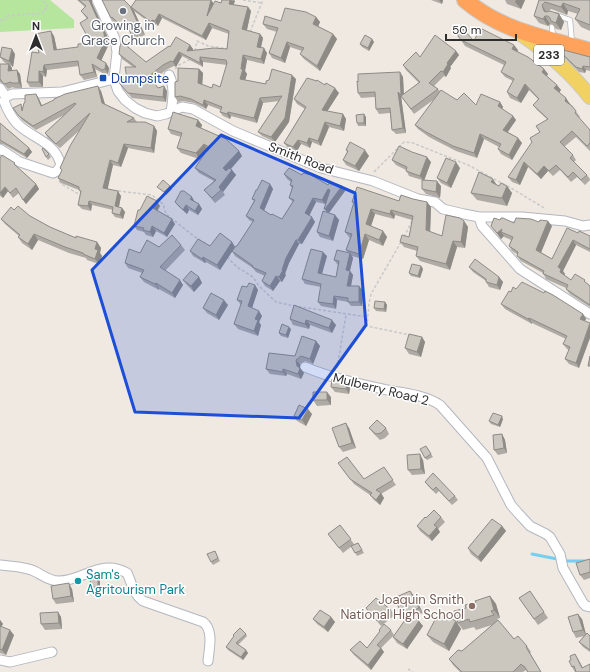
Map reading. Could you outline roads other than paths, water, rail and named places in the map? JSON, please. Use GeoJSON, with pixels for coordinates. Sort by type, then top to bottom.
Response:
{"type":"FeatureCollection","features":[{"type":"Feature","properties":{"kind":"highway"},"geometry":{"type":"LineString","coordinates":[[465,0],[487,16],[518,31],[552,34],[572,46],[590,51]]}},
{"type":"Feature","properties":{"kind":"main road","name":"233"},"geometry":{"type":"LineString","coordinates":[[518,31],[584,80],[590,97]]}},
{"type":"Feature","properties":{"kind":"street"},"geometry":{"type":"LineString","coordinates":[[6,97],[12,94],[49,94],[62,92],[114,79],[117,52],[115,39],[98,0]]}},
{"type":"Feature","properties":{"kind":"street"},"geometry":{"type":"LineString","coordinates":[[169,75],[173,83],[171,112]]}},
{"type":"Feature","properties":{"kind":"street","name":"Smith Road"},"geometry":{"type":"LineString","coordinates":[[114,79],[118,91],[125,100],[135,108],[150,115],[157,116],[182,108],[193,109],[233,131],[302,160],[322,168],[367,179],[418,199],[436,202],[443,209],[479,217],[522,217],[565,221],[583,226],[590,225]]}},
{"type":"Feature","properties":{"kind":"street"},"geometry":{"type":"LineString","coordinates":[[0,88],[6,97],[4,101],[9,111],[20,127],[47,144],[58,157],[60,169],[53,173],[20,162],[0,149]]}},
{"type":"Feature","properties":{"kind":"street"},"geometry":{"type":"LineString","coordinates":[[479,217],[482,226],[520,269],[590,314]]}},
{"type":"Feature","properties":{"kind":"street","name":"Mulberry Road 2"},"geometry":{"type":"LineString","coordinates":[[305,367],[323,375],[413,395],[440,405],[487,458],[511,505],[518,514],[530,526],[550,537],[560,554],[561,564],[583,603],[590,607]]}},
{"type":"Feature","properties":{"kind":"street"},"geometry":{"type":"LineString","coordinates":[[0,565],[27,568],[46,578],[59,581],[68,580],[100,568],[121,569],[127,573],[134,593],[138,598],[208,625],[210,631],[208,660]]}},
{"type":"Feature","properties":{"kind":"street"},"geometry":{"type":"LineString","coordinates":[[0,660],[10,662],[52,652]]}},
{"type":"Feature","properties":{"kind":"lane"},"geometry":{"type":"LineString","coordinates":[[552,16],[552,13],[570,20],[572,46]]}},
{"type":"Feature","properties":{"kind":"waterway"},"geometry":{"type":"LineString","coordinates":[[532,554],[567,561],[590,561]]}},
{"type":"Feature","properties":{"kind":"place","name":"Growing in Grace Church"},"geometry":{"type":"Point","coordinates":[123,11]}},
{"type":"Feature","properties":{"kind":"place","name":"Dumpsite"},"geometry":{"type":"Point","coordinates":[103,78]}},
{"type":"Feature","properties":{"kind":"place","name":"Sam's Agritourism Park"},"geometry":{"type":"Point","coordinates":[78,581]}},
{"type":"Feature","properties":{"kind":"place","name":"Joaquin Smith National High School"},"geometry":{"type":"Point","coordinates":[472,606]}}]}
